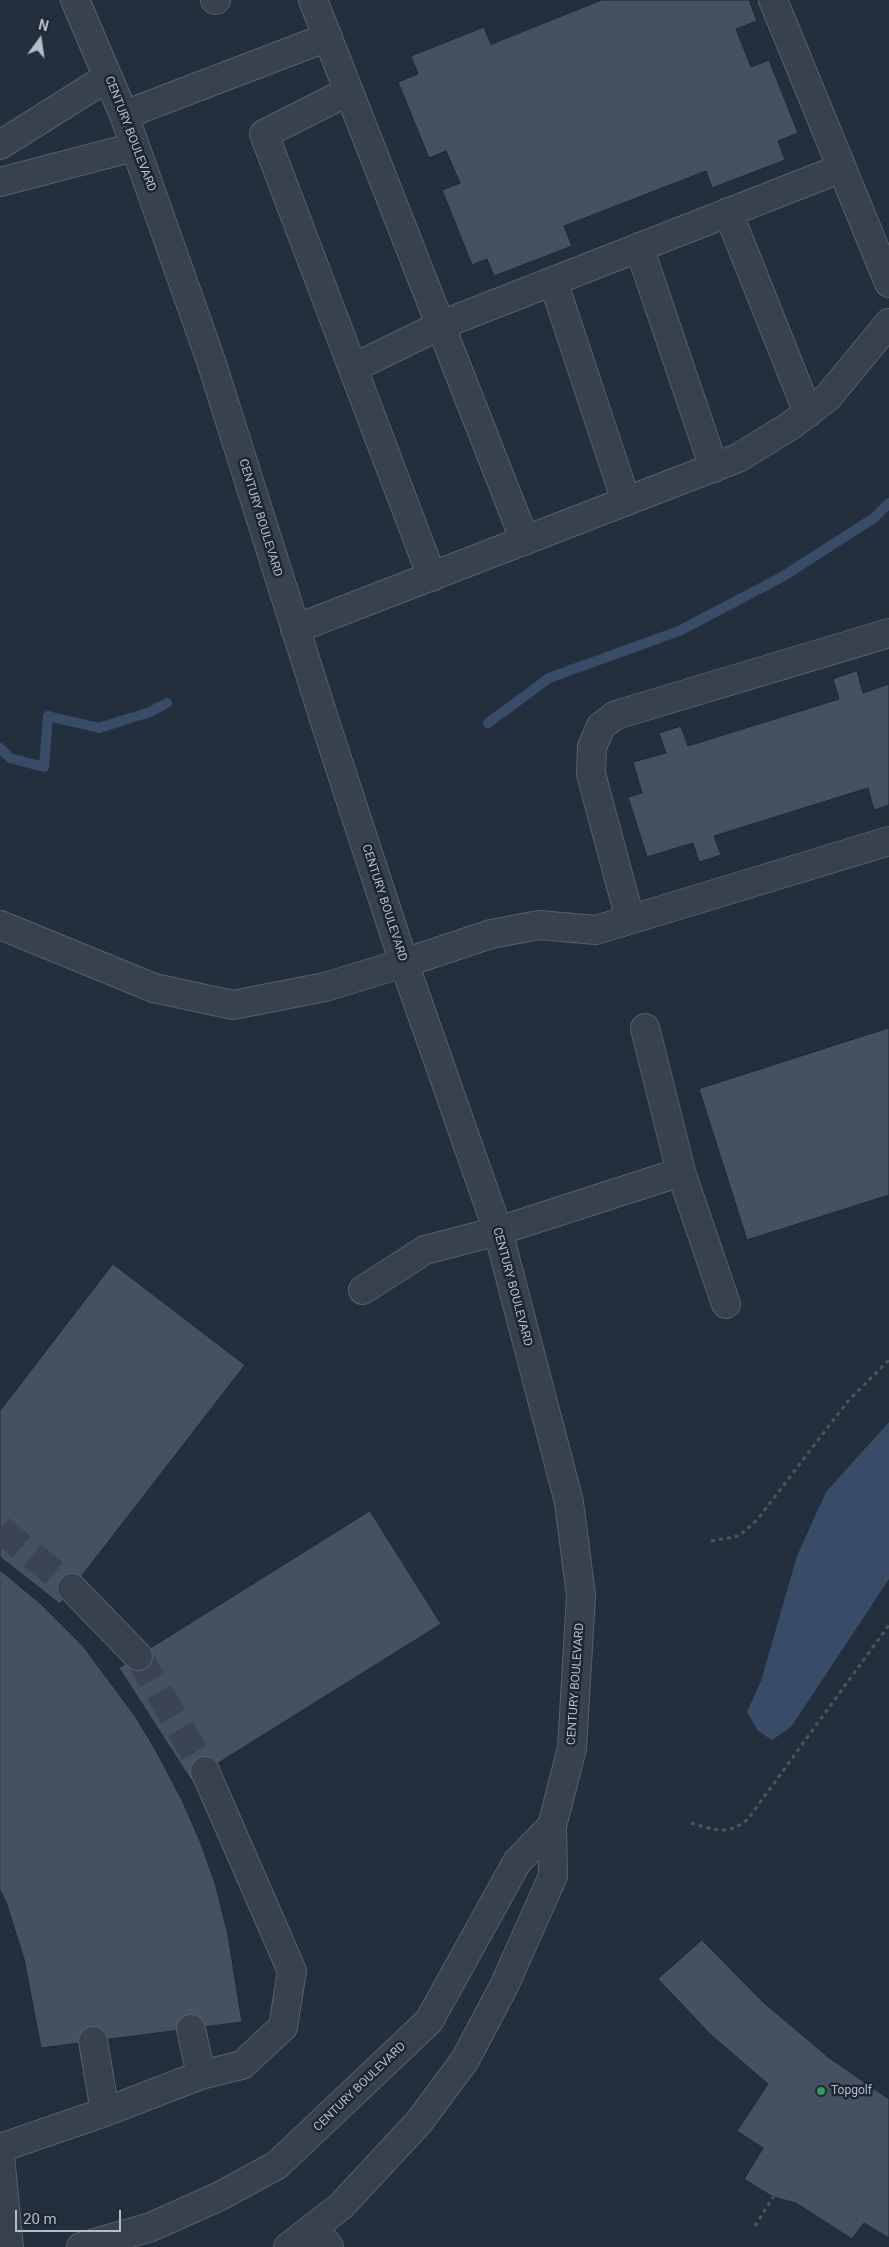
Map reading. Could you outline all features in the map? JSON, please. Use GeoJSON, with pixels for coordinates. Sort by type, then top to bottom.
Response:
{"type":"FeatureCollection","features":[{"type":"Feature","properties":{"kind":"street","name":"CENTURY BOULEVARD"},"geometry":{"type":"LineString","coordinates":[[75,0],[124,114],[134,147],[159,209],[212,361],[404,963],[498,1231],[569,1502],[581,1596],[572,1748],[552,1826],[552,1876],[504,1986],[465,2060],[419,2122],[341,2206],[322,2238],[288,2247]]}},
{"type":"Feature","properties":{"kind":"street"},"geometry":{"type":"LineString","coordinates":[[314,0],[525,541]]}},
{"type":"Feature","properties":{"kind":"street"},"geometry":{"type":"LineString","coordinates":[[773,0],[889,283]]}},
{"type":"Feature","properties":{"kind":"street"},"geometry":{"type":"LineString","coordinates":[[124,114],[328,37]]}},
{"type":"Feature","properties":{"kind":"street"},"geometry":{"type":"LineString","coordinates":[[0,145],[108,77]]}},
{"type":"Feature","properties":{"kind":"street"},"geometry":{"type":"LineString","coordinates":[[349,91],[264,134],[432,576]]}},
{"type":"Feature","properties":{"kind":"street"},"geometry":{"type":"LineString","coordinates":[[0,182],[134,147]]}},
{"type":"Feature","properties":{"kind":"street"},"geometry":{"type":"LineString","coordinates":[[353,368],[441,325],[842,168]]}},
{"type":"Feature","properties":{"kind":"street"},"geometry":{"type":"LineString","coordinates":[[728,212],[808,413]]}},
{"type":"Feature","properties":{"kind":"street"},"geometry":{"type":"LineString","coordinates":[[639,247],[714,468]]}},
{"type":"Feature","properties":{"kind":"street"},"geometry":{"type":"LineString","coordinates":[[553,281],[626,501]]}},
{"type":"Feature","properties":{"kind":"street"},"geometry":{"type":"LineString","coordinates":[[296,629],[738,458],[790,426],[828,397],[889,323]]}},
{"type":"Feature","properties":{"kind":"street"},"geometry":{"type":"LineString","coordinates":[[630,919],[591,774],[592,746],[601,726],[616,715],[889,633]]}},
{"type":"Feature","properties":{"kind":"street"},"geometry":{"type":"LineString","coordinates":[[0,925],[154,988],[233,1005],[325,987],[491,934],[539,925],[596,930],[889,841]]}},
{"type":"Feature","properties":{"kind":"street"},"geometry":{"type":"LineString","coordinates":[[645,1028],[681,1172],[726,1304]]}},
{"type":"Feature","properties":{"kind":"street"},"geometry":{"type":"LineString","coordinates":[[363,1290],[425,1250],[498,1231],[681,1172]]}},
{"type":"Feature","properties":{"kind":"street"},"geometry":{"type":"LineString","coordinates":[[72,1588],[138,1656]]}},
{"type":"Feature","properties":{"kind":"street"},"geometry":{"type":"LineString","coordinates":[[0,2148],[105,2112],[201,2075],[242,2065],[283,2027],[292,1971],[205,1771]]}},
{"type":"Feature","properties":{"kind":"street","name":"CENTURY BOULEVARD"},"geometry":{"type":"LineString","coordinates":[[81,2247],[152,2227],[220,2196],[277,2165],[429,2021],[517,1862],[552,1826]]}},
{"type":"Feature","properties":{"kind":"street"},"geometry":{"type":"LineString","coordinates":[[191,2029],[201,2075]]}},
{"type":"Feature","properties":{"kind":"street"},"geometry":{"type":"LineString","coordinates":[[93,2041],[105,2112]]}},
{"type":"Feature","properties":{"kind":"street"},"geometry":{"type":"LineString","coordinates":[[0,2156],[10,2247]]}},
{"type":"Feature","properties":{"kind":"path"},"geometry":{"type":"LineString","coordinates":[[711,1541],[739,1536],[757,1520],[848,1401],[889,1360]]}},
{"type":"Feature","properties":{"kind":"path"},"geometry":{"type":"LineString","coordinates":[[692,1823],[723,1831],[737,1829],[748,1819],[889,1625]]}},
{"type":"Feature","properties":{"kind":"path"},"geometry":{"type":"LineString","coordinates":[[755,2226],[773,2197]]}},
{"type":"Feature","properties":{"kind":"water"},"geometry":{"type":"Polygon","coordinates":[[[889,1422],[889,1579],[791,1727],[772,1740],[758,1731],[747,1712],[761,1681],[797,1556],[826,1492],[889,1422]]]}},
{"type":"Feature","properties":{"kind":"building"},"geometry":{"type":"Polygon","coordinates":[[[602,0],[749,0],[757,21],[736,29],[751,67],[769,60],[798,133],[778,141],[785,160],[712,188],[706,171],[564,226],[572,246],[494,276],[487,259],[472,265],[442,190],[460,183],[446,151],[429,158],[398,82],[418,74],[411,56],[484,27],[491,44],[602,0]]]}},
{"type":"Feature","properties":{"kind":"building"},"geometry":{"type":"Polygon","coordinates":[[[857,671],[863,693],[889,684],[889,805],[874,810],[868,788],[714,836],[721,855],[699,862],[693,843],[647,857],[628,797],[642,793],[633,762],[666,753],[659,733],[681,726],[688,746],[839,699],[833,679],[857,671]]]}},
{"type":"Feature","properties":{"kind":"building"},"geometry":{"type":"Polygon","coordinates":[[[889,1028],[889,1195],[747,1240],[699,1089],[889,1028]]]}},
{"type":"Feature","properties":{"kind":"building"},"geometry":{"type":"Polygon","coordinates":[[[113,1264],[245,1365],[60,1604],[0,1557],[0,1411],[113,1264]]]}},
{"type":"Feature","properties":{"kind":"building"},"geometry":{"type":"Polygon","coordinates":[[[370,1511],[441,1624],[191,1780],[119,1668],[370,1511]]]}},
{"type":"Feature","properties":{"kind":"building"},"geometry":{"type":"Polygon","coordinates":[[[0,1570],[41,1604],[83,1646],[135,1716],[155,1749],[182,1800],[200,1841],[215,1883],[228,1935],[242,2022],[41,2048],[24,1959],[6,1902],[0,1890],[0,1570]]]}},
{"type":"Feature","properties":{"kind":"building","name":"Topgolf"},"geometry":{"type":"Polygon","coordinates":[[[702,1940],[763,2002],[828,2057],[889,2099],[889,2238],[864,2223],[852,2239],[796,2203],[773,2197],[744,2179],[763,2148],[737,2131],[768,2084],[710,2034],[658,1979],[702,1940]]]}},
{"type":"Feature","properties":{"kind":"waterway"},"geometry":{"type":"LineString","coordinates":[[488,723],[549,678],[679,631],[782,577],[874,518],[889,503]]}},
{"type":"Feature","properties":{"kind":"waterway"},"geometry":{"type":"LineString","coordinates":[[0,748],[10,758],[44,767],[48,716],[99,728],[150,712],[167,703]]}},
{"type":"Feature","properties":{"kind":"tunnel"},"geometry":{"type":"LineString","coordinates":[[0,1529],[72,1588]]}},
{"type":"Feature","properties":{"kind":"tunnel"},"geometry":{"type":"LineString","coordinates":[[138,1656],[205,1771]]}},
{"type":"Feature","properties":{"kind":"place","name":"Topgolf"},"geometry":{"type":"Point","coordinates":[821,2091]}}]}
